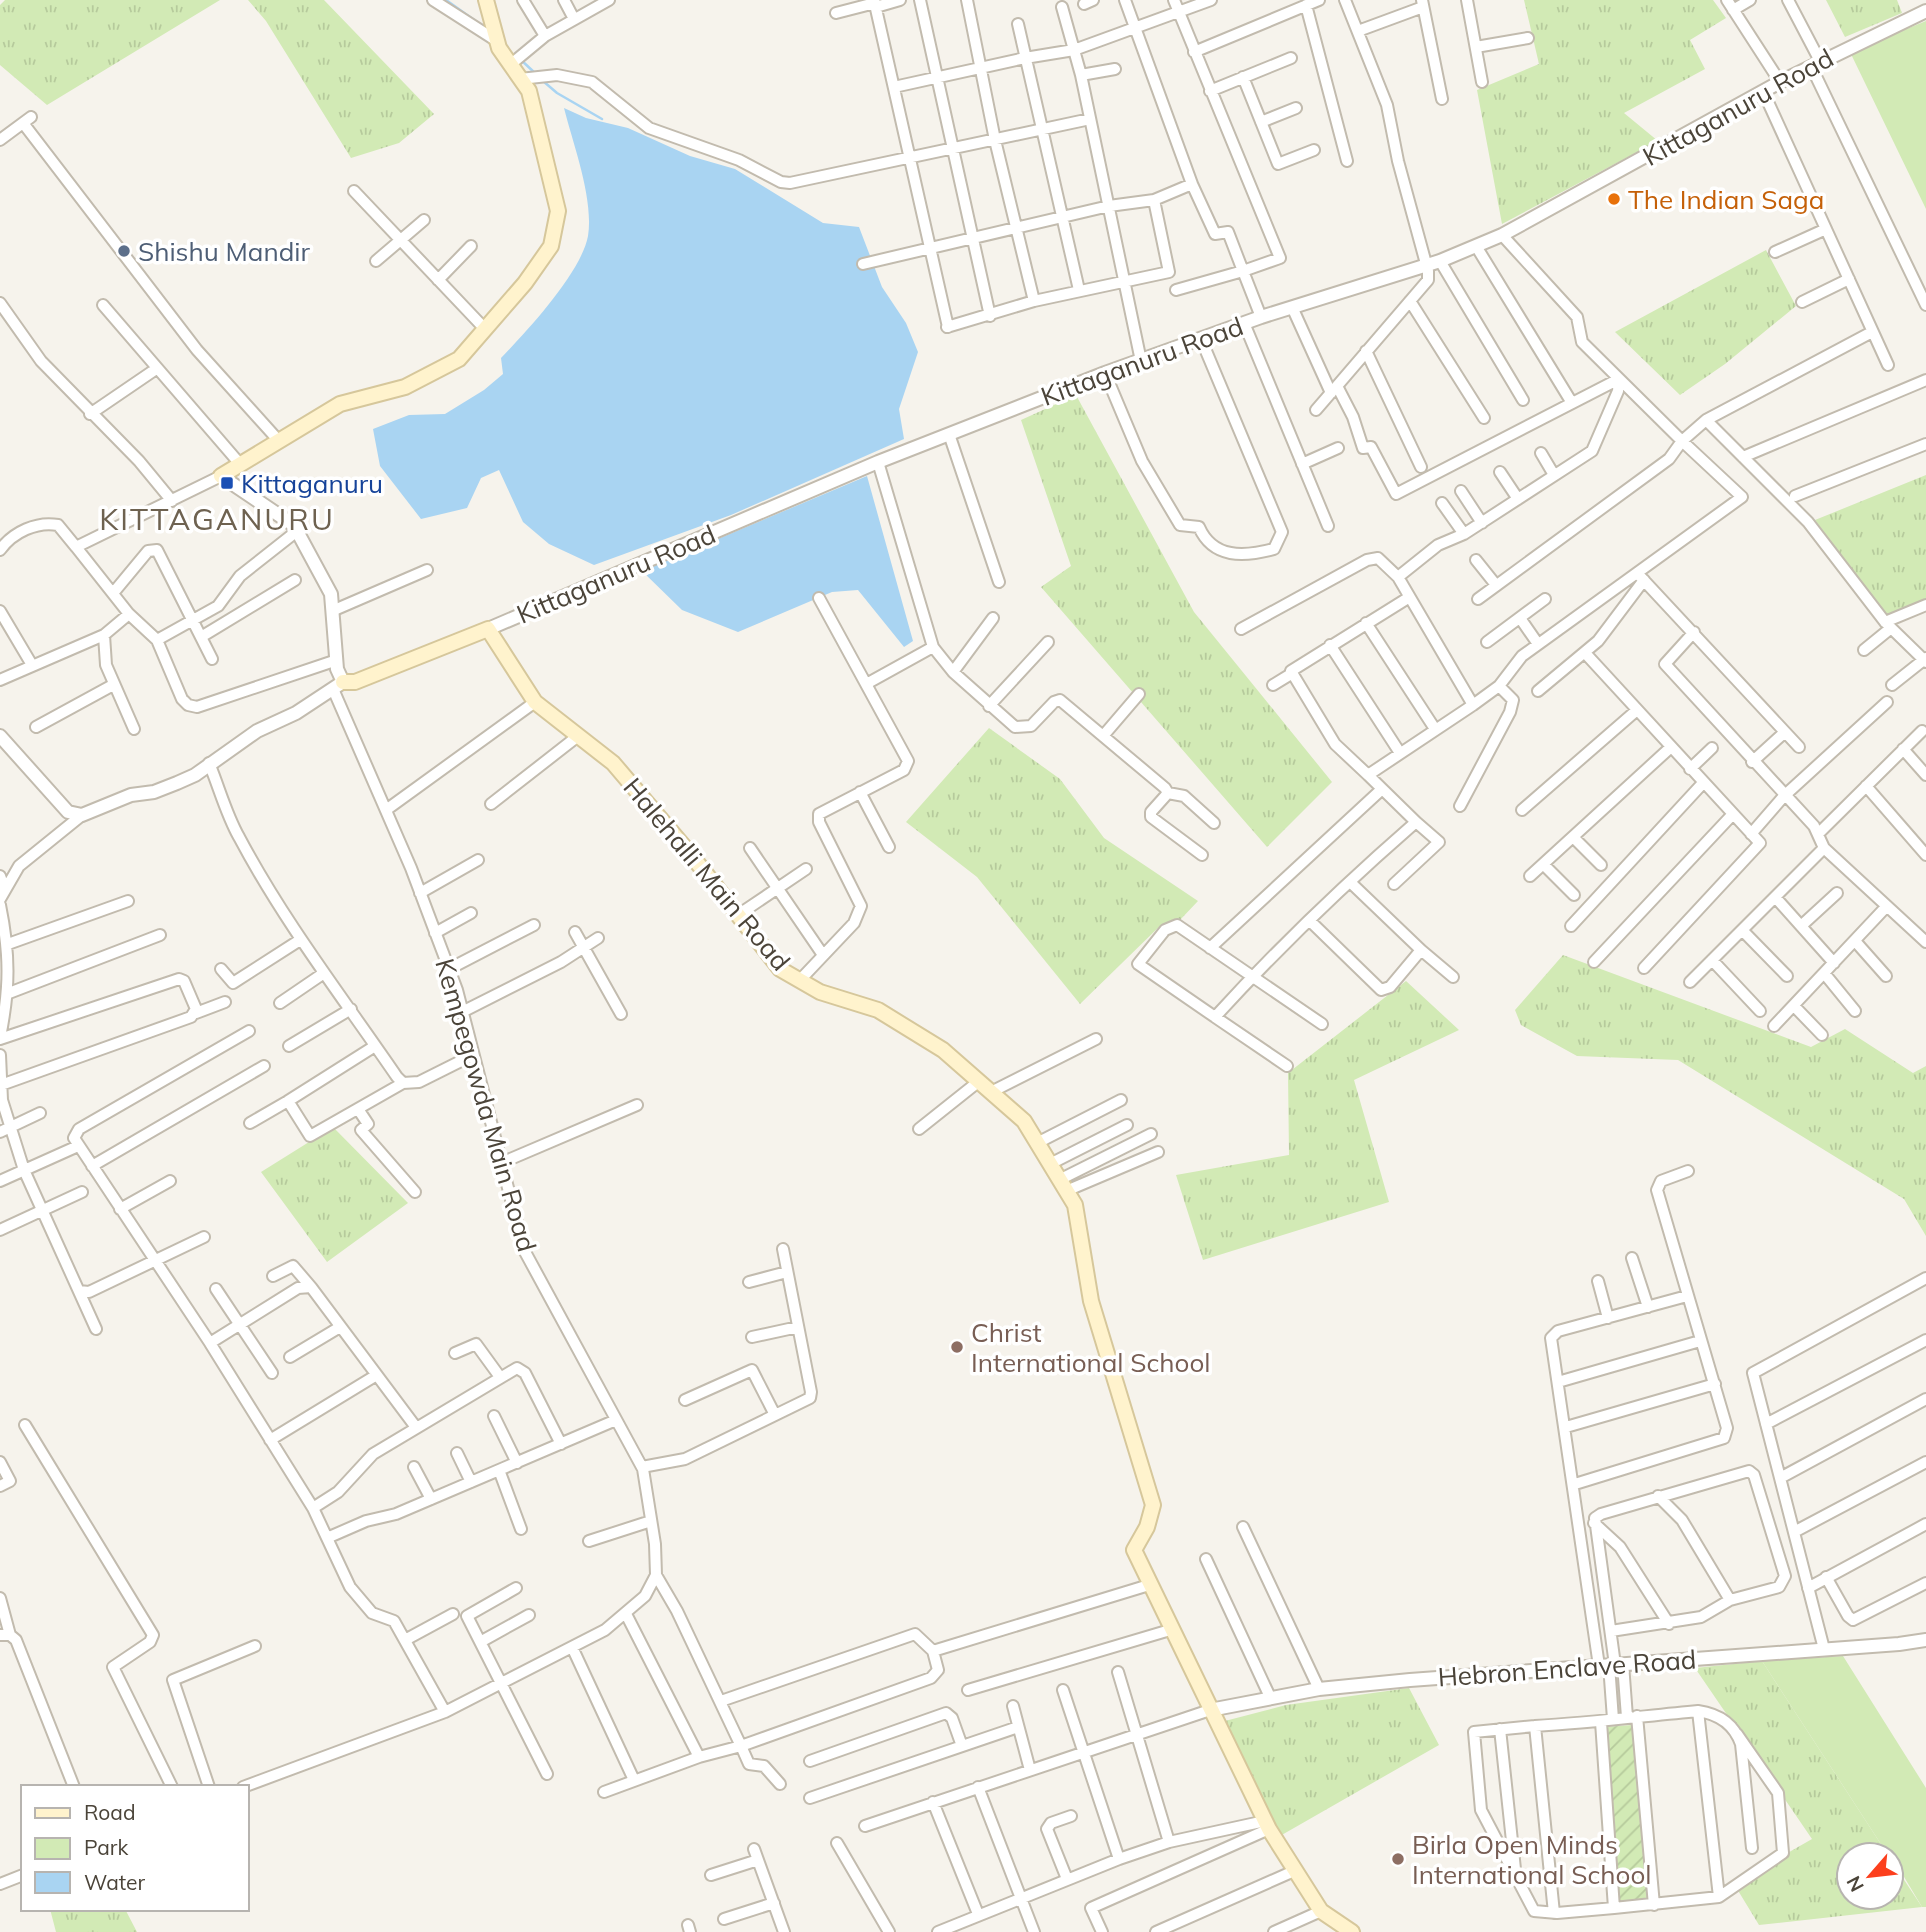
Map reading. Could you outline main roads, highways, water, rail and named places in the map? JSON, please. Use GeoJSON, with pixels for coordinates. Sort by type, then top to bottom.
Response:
{"type":"FeatureCollection","features":[{"type":"Feature","properties":{"kind":"main road"},"geometry":{"type":"LineString","coordinates":[[221,476],[340,404],[405,387],[460,359],[551,246],[558,212],[529,91],[497,41],[486,0]]}},
{"type":"Feature","properties":{"kind":"main road","name":"Kittaganuru Road"},"geometry":{"type":"LineString","coordinates":[[338,686],[355,682],[488,629]]}},
{"type":"Feature","properties":{"kind":"main road","name":"Halehalli Main Road"},"geometry":{"type":"LineString","coordinates":[[488,629],[535,702],[612,762],[780,970],[820,992],[878,1010],[943,1050],[1024,1121],[1075,1205],[1094,1311],[1153,1505],[1147,1527],[1133,1550],[1267,1825],[1321,1911],[1352,1932]]}},
{"type":"Feature","properties":{"kind":"water"},"geometry":{"type":"Polygon","coordinates":[[[564,108],[586,118],[628,128],[690,156],[735,169],[823,223],[859,227],[882,287],[906,323],[918,352],[899,409],[904,439],[731,515],[594,565],[549,544],[523,522],[499,470],[481,478],[467,508],[421,519],[380,466],[373,429],[409,415],[445,414],[484,390],[503,374],[501,358],[552,301],[575,267],[588,236],[588,205],[582,172],[564,108]]]}},
{"type":"Feature","properties":{"kind":"water"},"geometry":{"type":"Polygon","coordinates":[[[867,476],[913,641],[904,647],[858,590],[832,592],[738,632],[682,610],[642,571],[867,476]]]}},
{"type":"Feature","properties":{"kind":"waterway"},"geometry":{"type":"LineString","coordinates":[[446,0],[484,27]]}},
{"type":"Feature","properties":{"kind":"waterway"},"geometry":{"type":"LineString","coordinates":[[520,59],[536,74]]}},
{"type":"Feature","properties":{"kind":"waterway"},"geometry":{"type":"LineString","coordinates":[[543,81],[557,93],[602,119]]}},
{"type":"Feature","properties":{"kind":"place","name":"The Indian Saga"},"geometry":{"type":"Point","coordinates":[1614,199]}},
{"type":"Feature","properties":{"kind":"place","name":"Shishu Mandir"},"geometry":{"type":"Point","coordinates":[124,251]}},
{"type":"Feature","properties":{"kind":"place","name":"Kittaganuru"},"geometry":{"type":"Point","coordinates":[227,483]}},
{"type":"Feature","properties":{"kind":"place","name":"Christ International School"},"geometry":{"type":"Point","coordinates":[957,1347]}},
{"type":"Feature","properties":{"kind":"place","name":"Birla Open Minds International School"},"geometry":{"type":"Point","coordinates":[1398,1859]}},
{"type":"Feature","properties":{"kind":"district","name":"KITTAGANURU"},"geometry":{"type":"Point","coordinates":[217,519]}}]}
